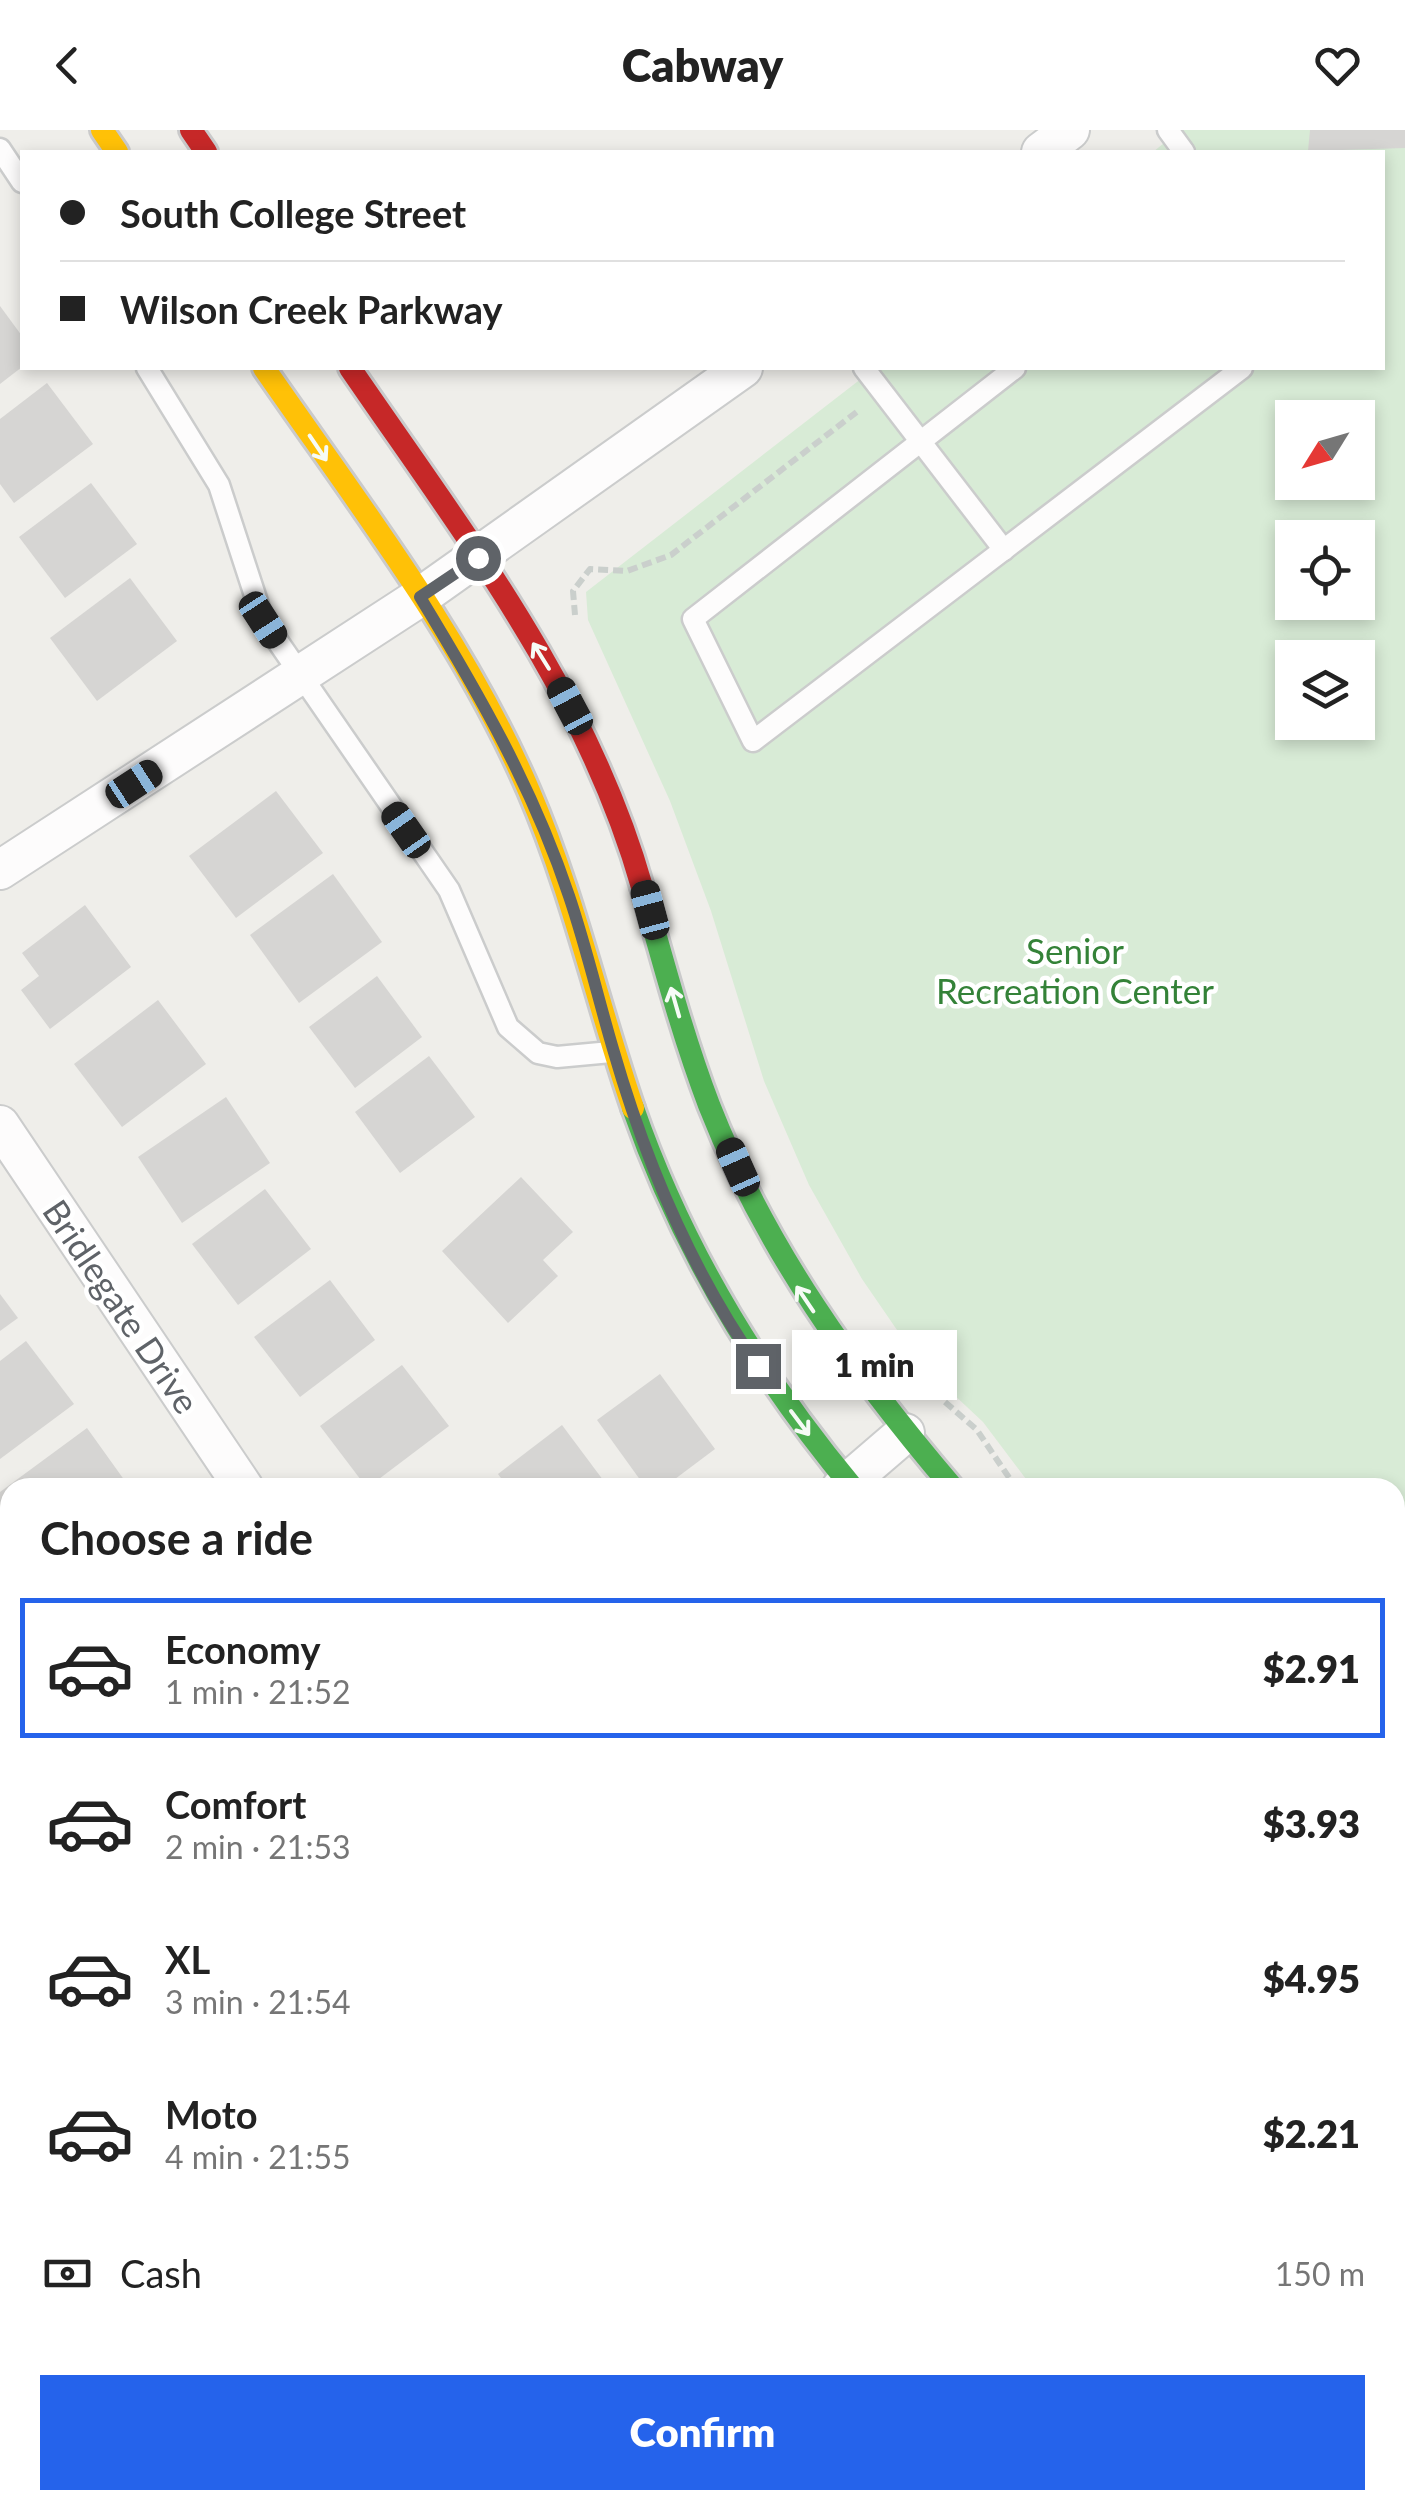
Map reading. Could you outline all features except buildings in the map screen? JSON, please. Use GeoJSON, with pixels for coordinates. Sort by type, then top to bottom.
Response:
{"type":"FeatureCollection","features":[{"type":"Feature","properties":{"kind":"main road"},"geometry":{"type":"LineString","coordinates":[[265,370],[420,597],[500,732],[529,790],[569,894],[646,1148],[711,1290],[758,1366],[841,1478]]}},
{"type":"Feature","properties":{"kind":"main road"},"geometry":{"type":"LineString","coordinates":[[351,370],[558,683],[603,772],[642,883],[687,1043],[765,1227],[829,1334],[945,1478]]}},
{"type":"Feature","properties":{"kind":"street"},"geometry":{"type":"LineString","coordinates":[[1044,150],[1070,130]]}},
{"type":"Feature","properties":{"kind":"street"},"geometry":{"type":"LineString","coordinates":[[0,870],[478,558],[740,370]]}},
{"type":"Feature","properties":{"kind":"street","name":"Bridlegate Drive"},"geometry":{"type":"LineString","coordinates":[[0,1125],[237,1478]]}},
{"type":"Feature","properties":{"kind":"street"},"geometry":{"type":"LineString","coordinates":[[856,1478],[906,1433]]}},
{"type":"Feature","properties":{"kind":"lane"},"geometry":{"type":"LineString","coordinates":[[0,149],[20,179]]}},
{"type":"Feature","properties":{"kind":"lane"},"geometry":{"type":"LineString","coordinates":[[148,370],[219,485],[263,620],[449,890],[508,1028],[538,1053],[557,1057],[614,1052]]}},
{"type":"Feature","properties":{"kind":"lane"},"geometry":{"type":"LineString","coordinates":[[866,370],[1004,550]]}},
{"type":"Feature","properties":{"kind":"lane"},"geometry":{"type":"LineString","coordinates":[[1012,370],[693,619],[753,741],[1239,370]]}},
{"type":"Feature","properties":{"kind":"path"},"geometry":{"type":"LineString","coordinates":[[576,624],[573,591],[590,569],[627,571],[671,555],[822,442],[882,390]]}},
{"type":"Feature","properties":{"kind":"path"},"geometry":{"type":"LineString","coordinates":[[939,1396],[977,1430],[1009,1478]]}},
{"type":"Feature","properties":{"kind":"green space","name":"Senior Recreation Center"},"geometry":{"type":"Polygon","coordinates":[[[1180,130],[1405,130],[1405,1478],[1025,1478],[983,1422],[919,1362],[862,1279],[809,1185],[764,1081],[711,911],[670,801],[588,620],[586,592],[872,370],[1385,370],[1385,150],[1155,150],[1180,130]]]}},
{"type":"Feature","properties":{"kind":"traffic: fast"},"geometry":{"type":"LineString","coordinates":[[642,887],[699,1078],[757,1209],[847,1354],[945,1478]]}},
{"type":"Feature","properties":{"kind":"traffic: fast"},"geometry":{"type":"LineString","coordinates":[[633,1108],[675,1211],[726,1308],[785,1400],[845,1478]]}},
{"type":"Feature","properties":{"kind":"traffic: slow"},"geometry":{"type":"LineString","coordinates":[[102,130],[116,150]]}},
{"type":"Feature","properties":{"kind":"traffic: slow"},"geometry":{"type":"LineString","coordinates":[[265,370],[407,573],[503,734],[559,869],[633,1108]]}},
{"type":"Feature","properties":{"kind":"traffic: jam"},"geometry":{"type":"LineString","coordinates":[[191,130],[205,150]]}},
{"type":"Feature","properties":{"kind":"traffic: jam"},"geometry":{"type":"LineString","coordinates":[[351,370],[478,553],[555,681],[618,815],[642,887]]}},
{"type":"Feature","properties":{"kind":"route"},"geometry":{"type":"LineString","coordinates":[[478,558],[420,597],[500,732],[529,790],[569,894],[646,1148],[711,1290],[758,1366]]}}]}
